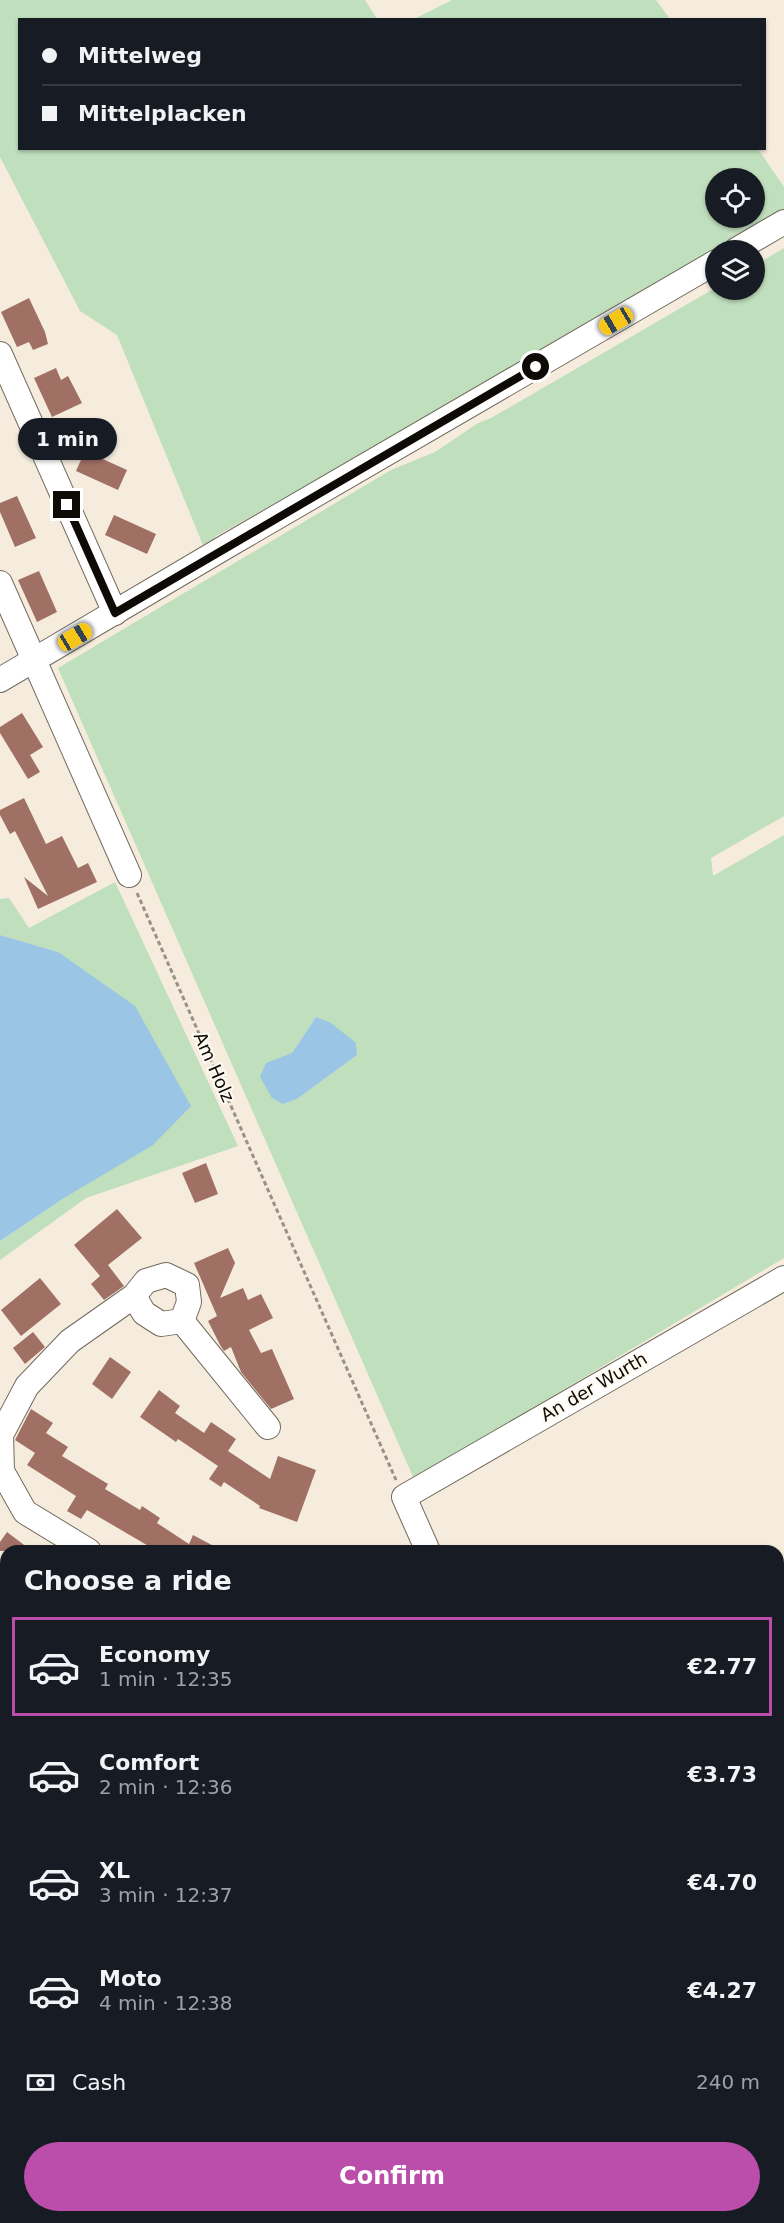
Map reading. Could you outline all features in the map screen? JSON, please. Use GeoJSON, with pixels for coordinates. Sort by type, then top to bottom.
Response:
{"type":"FeatureCollection","features":[{"type":"Feature","properties":{"kind":"street"},"geometry":{"type":"LineString","coordinates":[[753,240],[784,222]]}},
{"type":"Feature","properties":{"kind":"street"},"geometry":{"type":"LineString","coordinates":[[0,680],[705,268]]}},
{"type":"Feature","properties":{"kind":"street"},"geometry":{"type":"LineString","coordinates":[[0,354],[115,613]]}},
{"type":"Feature","properties":{"kind":"street"},"geometry":{"type":"LineString","coordinates":[[0,583],[129,875]]}},
{"type":"Feature","properties":{"kind":"street"},"geometry":{"type":"LineString","coordinates":[[79,1545],[25,1512],[2,1471],[1,1435],[27,1386],[70,1341],[134,1296],[146,1281],[166,1275],[187,1286],[189,1302],[182,1321]]}},
{"type":"Feature","properties":{"kind":"street","name":"An der Wurth"},"geometry":{"type":"LineString","coordinates":[[404,1497],[784,1278]]}},
{"type":"Feature","properties":{"kind":"street"},"geometry":{"type":"LineString","coordinates":[[134,1296],[144,1313],[161,1324],[182,1321]]}},
{"type":"Feature","properties":{"kind":"street"},"geometry":{"type":"LineString","coordinates":[[182,1321],[268,1427]]}},
{"type":"Feature","properties":{"kind":"street"},"geometry":{"type":"LineString","coordinates":[[404,1497],[425,1545]]}},
{"type":"Feature","properties":{"kind":"path","name":"Am Holz"},"geometry":{"type":"LineString","coordinates":[[129,875],[404,1497]]}},
{"type":"Feature","properties":{"kind":"green space"},"geometry":{"type":"Polygon","coordinates":[[[0,0],[365,0],[376,18],[18,18],[18,150],[759,150],[784,187],[784,212],[765,223],[765,168],[705,168],[705,228],[756,228],[735,240],[705,240],[705,258],[413,426],[216,536],[205,550],[117,335],[80,311],[0,157],[0,0]]]}},
{"type":"Feature","properties":{"kind":"green space"},"geometry":{"type":"Polygon","coordinates":[[[452,0],[656,0],[669,18],[416,18],[452,0]]]}},
{"type":"Feature","properties":{"kind":"green space"},"geometry":{"type":"Polygon","coordinates":[[[784,248],[784,816],[711,858],[713,876],[784,835],[784,1258],[414,1479],[58,668],[391,470],[435,452],[478,423],[491,418],[705,294],[705,300],[765,300],[765,259],[784,248]],[[316,1017],[292,1053],[283,1104],[297,1099],[357,1055],[356,1043],[316,1017]]]}},
{"type":"Feature","properties":{"kind":"green space"},"geometry":{"type":"Polygon","coordinates":[[[115,882],[238,1146],[86,1198],[0,1260],[0,1241],[64,1198],[58,952],[0,935],[0,899],[9,898],[29,928],[115,882]]]}},
{"type":"Feature","properties":{"kind":"water"},"geometry":{"type":"Polygon","coordinates":[[[0,935],[58,952],[135,1006],[191,1106],[153,1145],[64,1198],[0,1241],[0,935]]]}},
{"type":"Feature","properties":{"kind":"water"},"geometry":{"type":"Polygon","coordinates":[[[316,1017],[331,1023],[356,1043],[357,1055],[297,1099],[283,1104],[272,1098],[260,1077],[266,1063],[292,1053],[316,1017]]]}},
{"type":"Feature","properties":{"kind":"building"},"geometry":{"type":"Polygon","coordinates":[[[29,298],[45,332],[48,344],[33,350],[29,342],[17,347],[1,312],[29,298]]]}},
{"type":"Feature","properties":{"kind":"building"},"geometry":{"type":"Polygon","coordinates":[[[56,368],[61,380],[68,376],[82,403],[52,417],[34,378],[56,368]]]}},
{"type":"Feature","properties":{"kind":"building"},"geometry":{"type":"Polygon","coordinates":[[[85,451],[127,470],[118,490],[76,471],[85,451]]]}},
{"type":"Feature","properties":{"kind":"building"},"geometry":{"type":"Polygon","coordinates":[[[17,496],[36,538],[15,547],[0,512],[0,503],[17,496]]]}},
{"type":"Feature","properties":{"kind":"building"},"geometry":{"type":"Polygon","coordinates":[[[114,515],[156,534],[147,554],[105,535],[114,515]]]}},
{"type":"Feature","properties":{"kind":"building"},"geometry":{"type":"Polygon","coordinates":[[[39,571],[57,612],[37,622],[18,580],[39,571]]]}},
{"type":"Feature","properties":{"kind":"building"},"geometry":{"type":"Polygon","coordinates":[[[22,713],[43,747],[30,755],[40,772],[28,779],[0,733],[0,727],[22,713]]]}},
{"type":"Feature","properties":{"kind":"building"},"geometry":{"type":"Polygon","coordinates":[[[24,798],[46,844],[62,836],[78,868],[88,863],[97,882],[38,909],[24,877],[48,896],[15,831],[10,834],[0,815],[0,810],[24,798]]]}},
{"type":"Feature","properties":{"kind":"building"},"geometry":{"type":"Polygon","coordinates":[[[206,1163],[218,1194],[195,1203],[182,1173],[206,1163]]]}},
{"type":"Feature","properties":{"kind":"building"},"geometry":{"type":"Polygon","coordinates":[[[117,1209],[142,1238],[108,1265],[124,1286],[104,1300],[91,1284],[100,1276],[74,1245],[117,1209]]]}},
{"type":"Feature","properties":{"kind":"building"},"geometry":{"type":"Polygon","coordinates":[[[228,1248],[235,1263],[220,1298],[243,1288],[248,1300],[261,1294],[273,1318],[249,1330],[261,1353],[272,1349],[294,1399],[271,1409],[241,1372],[231,1347],[224,1351],[208,1321],[217,1316],[194,1263],[228,1248]]]}},
{"type":"Feature","properties":{"kind":"building"},"geometry":{"type":"Polygon","coordinates":[[[40,1278],[61,1304],[21,1336],[1,1310],[40,1278]]]}},
{"type":"Feature","properties":{"kind":"building"},"geometry":{"type":"Polygon","coordinates":[[[33,1332],[45,1347],[25,1364],[13,1348],[33,1332]]]}},
{"type":"Feature","properties":{"kind":"building"},"geometry":{"type":"Polygon","coordinates":[[[110,1357],[131,1372],[112,1399],[92,1384],[110,1357]]]}},
{"type":"Feature","properties":{"kind":"building"},"geometry":{"type":"Polygon","coordinates":[[[159,1390],[180,1406],[175,1413],[204,1433],[211,1422],[236,1439],[228,1451],[270,1479],[278,1456],[316,1470],[297,1522],[259,1508],[260,1506],[224,1482],[221,1487],[209,1479],[218,1466],[178,1439],[176,1442],[140,1417],[159,1390]]]}},
{"type":"Feature","properties":{"kind":"building"},"geometry":{"type":"Polygon","coordinates":[[[31,1409],[53,1423],[46,1433],[68,1447],[62,1456],[108,1484],[105,1489],[140,1510],[142,1506],[160,1518],[157,1523],[189,1544],[193,1535],[212,1545],[147,1545],[87,1510],[81,1519],[67,1511],[76,1496],[27,1465],[35,1453],[15,1440],[31,1409]]]}},
{"type":"Feature","properties":{"kind":"building"},"geometry":{"type":"Polygon","coordinates":[[[7,1532],[24,1545],[0,1545],[7,1532]]]}},
{"type":"Feature","properties":{"kind":"route"},"geometry":{"type":"LineString","coordinates":[[67,505],[115,613],[536,367]]}}]}
